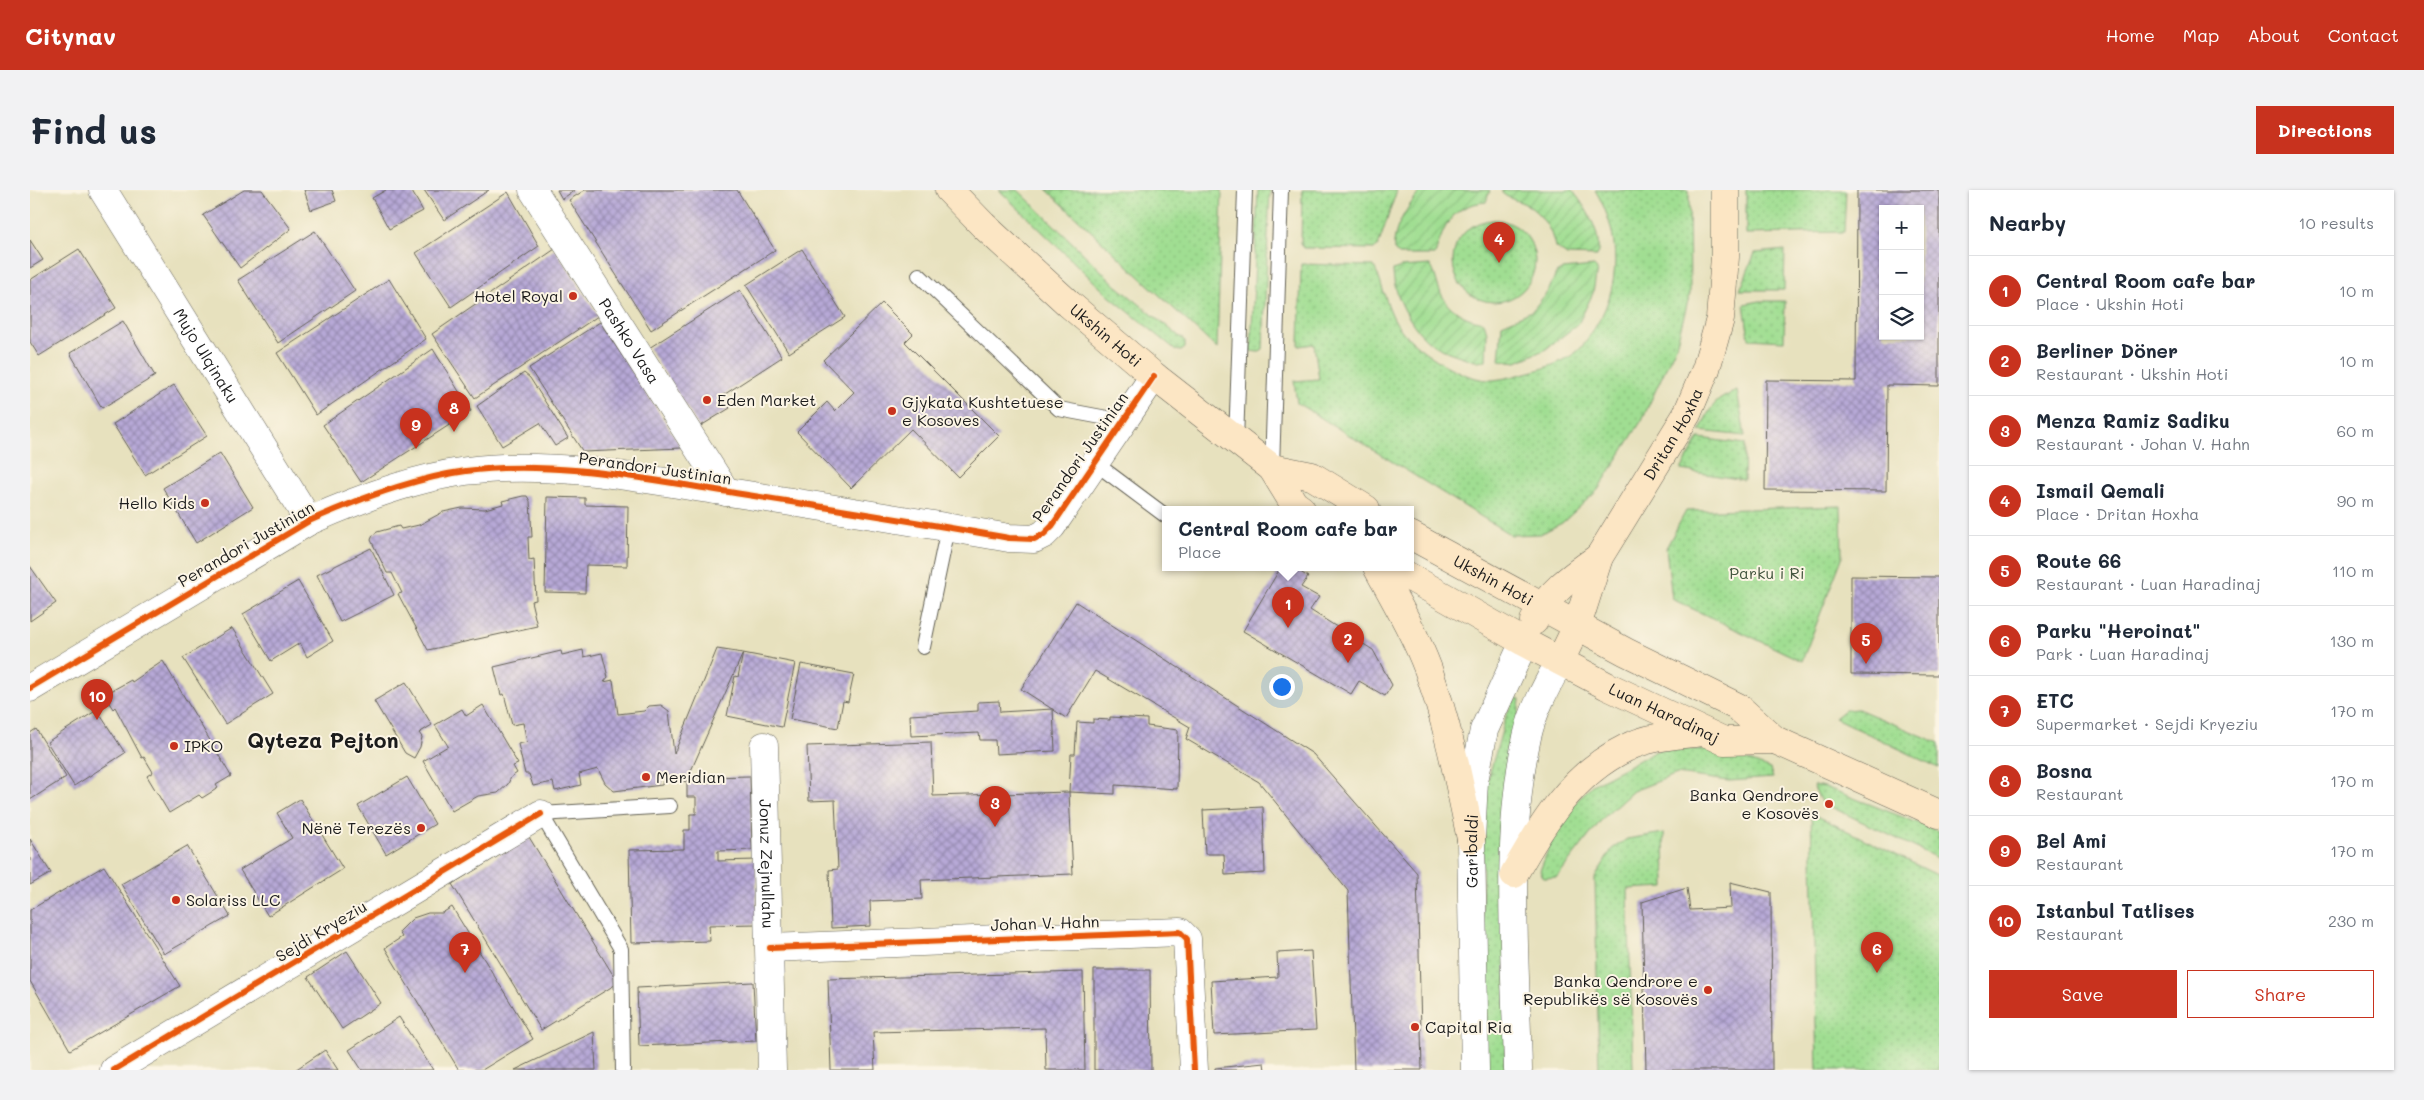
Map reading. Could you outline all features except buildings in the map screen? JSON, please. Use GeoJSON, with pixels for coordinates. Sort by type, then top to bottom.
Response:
{"type":"FeatureCollection","features":[{"type":"Feature","properties":{"kind":"main road","name":"Ukshin Hoti"},"geometry":{"type":"LineString","coordinates":[[950,190],[983,224],[1069,304],[1154,376],[1272,468],[1297,506]]}},
{"type":"Feature","properties":{"kind":"main road","name":"Dritan Hoxha"},"geometry":{"type":"LineString","coordinates":[[1560,661],[1577,626],[1600,557],[1687,414],[1706,368],[1720,319],[1725,257],[1726,190]]}},
{"type":"Feature","properties":{"kind":"main road","name":"Ukshin Hoti"},"geometry":{"type":"LineString","coordinates":[[1272,468],[1312,476],[1361,506]]}},
{"type":"Feature","properties":{"kind":"main road","name":"Ukshin Hoti"},"geometry":{"type":"LineString","coordinates":[[1414,537],[1577,626]]}},
{"type":"Feature","properties":{"kind":"main road"},"geometry":{"type":"LineString","coordinates":[[1399,571],[1524,642],[1541,607],[1572,576],[1600,557]]}},
{"type":"Feature","properties":{"kind":"main road"},"geometry":{"type":"LineString","coordinates":[[1379,571],[1402,612],[1428,668],[1453,752],[1471,840]]}},
{"type":"Feature","properties":{"kind":"main road","name":"Luan Haradinaj"},"geometry":{"type":"LineString","coordinates":[[1577,626],[1738,707],[1775,740],[1939,814]]}},
{"type":"Feature","properties":{"kind":"main road","name":"Luan Haradinaj"},"geometry":{"type":"LineString","coordinates":[[1524,642],[1724,741],[1775,740]]}},
{"type":"Feature","properties":{"kind":"main road"},"geometry":{"type":"LineString","coordinates":[[1514,874],[1536,834],[1560,801],[1585,773],[1626,747],[1662,737],[1704,732]]}},
{"type":"Feature","properties":{"kind":"street","name":"Mujo Ulqinaku"},"geometry":{"type":"LineString","coordinates":[[103,190],[309,521]]}},
{"type":"Feature","properties":{"kind":"street","name":"Pashko Vasa"},"geometry":{"type":"LineString","coordinates":[[533,190],[726,492]]}},
{"type":"Feature","properties":{"kind":"street","name":"Perandori Justinian"},"geometry":{"type":"LineString","coordinates":[[30,688],[309,521],[349,503],[403,486],[466,471],[521,468],[570,470],[638,478],[1008,538],[1034,539],[1044,534],[1052,526],[1154,376]]}},
{"type":"Feature","properties":{"kind":"street","name":"Garibaldi"},"geometry":{"type":"LineString","coordinates":[[1475,1070],[1471,840],[1474,781],[1484,730],[1524,642]]}},
{"type":"Feature","properties":{"kind":"street"},"geometry":{"type":"LineString","coordinates":[[1518,1070],[1514,874],[1516,821],[1527,736],[1539,700],[1560,661]]}},
{"type":"Feature","properties":{"kind":"street","name":"Jonuz Zejnullahu"},"geometry":{"type":"LineString","coordinates":[[764,746],[772,1070]]}},
{"type":"Feature","properties":{"kind":"street","name":"Sejdi Kryeziu"},"geometry":{"type":"LineString","coordinates":[[114,1070],[541,814]]}},
{"type":"Feature","properties":{"kind":"street","name":"Johan V. Hahn"},"geometry":{"type":"LineString","coordinates":[[770,948],[1180,932],[1187,939],[1194,1070]]}},
{"type":"Feature","properties":{"kind":"lane"},"geometry":{"type":"LineString","coordinates":[[1236,441],[1245,190]]}},
{"type":"Feature","properties":{"kind":"lane"},"geometry":{"type":"LineString","coordinates":[[1272,468],[1281,190]]}},
{"type":"Feature","properties":{"kind":"lane"},"geometry":{"type":"LineString","coordinates":[[919,275],[1060,409],[1123,421]]}},
{"type":"Feature","properties":{"kind":"lane"},"geometry":{"type":"LineString","coordinates":[[1095,463],[1162,513]]}},
{"type":"Feature","properties":{"kind":"lane"},"geometry":{"type":"LineString","coordinates":[[923,647],[948,528]]}},
{"type":"Feature","properties":{"kind":"lane"},"geometry":{"type":"LineString","coordinates":[[622,1070],[621,949],[541,814],[670,806]]}},
{"type":"Feature","properties":{"kind":"green space"},"geometry":{"type":"Polygon","coordinates":[[[999,190],[1018,190],[1117,286],[1185,341],[1185,348],[1181,351],[1176,350],[1108,295],[999,190]]]}},
{"type":"Feature","properties":{"kind":"green space"},"geometry":{"type":"Polygon","coordinates":[[[1047,190],[1222,190],[1217,349],[1047,190]]]}},
{"type":"Feature","properties":{"kind":"green space"},"geometry":{"type":"Polygon","coordinates":[[[1258,190],[1270,190],[1263,349],[1258,352],[1251,351],[1258,190]]]}},
{"type":"Feature","properties":{"kind":"green space"},"geometry":{"type":"Polygon","coordinates":[[[1302,190],[1397,190],[1378,246],[1374,249],[1304,248],[1301,244],[1302,190]]]}},
{"type":"Feature","properties":{"kind":"green space"},"geometry":{"type":"Polygon","coordinates":[[[1421,190],[1490,190],[1486,202],[1465,207],[1451,218],[1442,234],[1435,255],[1399,255],[1394,250],[1398,226],[1421,190]]]}},
{"type":"Feature","properties":{"kind":"green space"},"geometry":{"type":"Polygon","coordinates":[[[1502,190],[1572,190],[1583,204],[1592,221],[1598,239],[1597,256],[1567,255],[1555,247],[1549,229],[1542,218],[1527,205],[1511,199],[1502,193],[1502,190]]]}},
{"type":"Feature","properties":{"kind":"green space"},"geometry":{"type":"Polygon","coordinates":[[[1595,190],[1689,190],[1690,293],[1676,346],[1642,420],[1598,490],[1562,523],[1540,534],[1511,535],[1297,403],[1294,381],[1319,379],[1314,344],[1299,346],[1301,264],[1374,266],[1389,308],[1402,331],[1431,356],[1470,376],[1493,380],[1507,378],[1550,366],[1576,352],[1602,316],[1613,280],[1615,262],[1614,243],[1604,207],[1595,190]]]}},
{"type":"Feature","properties":{"kind":"green space"},"geometry":{"type":"Polygon","coordinates":[[[1746,190],[1846,190],[1844,232],[1746,234],[1746,190]]]}},
{"type":"Feature","properties":{"kind":"green space"},"geometry":{"type":"Polygon","coordinates":[[[1486,220],[1502,220],[1517,227],[1528,238],[1535,253],[1532,277],[1523,290],[1502,302],[1486,302],[1471,295],[1460,284],[1453,269],[1453,253],[1460,238],[1471,227],[1486,220]]]}},
{"type":"Feature","properties":{"kind":"green space"},"geometry":{"type":"Polygon","coordinates":[[[1785,250],[1784,290],[1740,290],[1755,253],[1785,250]]]}},
{"type":"Feature","properties":{"kind":"green space"},"geometry":{"type":"Polygon","coordinates":[[[1430,265],[1443,298],[1452,308],[1470,319],[1484,322],[1487,333],[1486,361],[1470,359],[1446,351],[1433,344],[1426,339],[1408,316],[1399,298],[1393,270],[1401,267],[1430,265]]]}},
{"type":"Feature","properties":{"kind":"green space"},"geometry":{"type":"Polygon","coordinates":[[[1594,266],[1597,269],[1593,293],[1578,324],[1546,349],[1517,362],[1499,360],[1502,324],[1532,311],[1549,290],[1556,273],[1563,269],[1594,266]]]}},
{"type":"Feature","properties":{"kind":"green space"},"geometry":{"type":"Polygon","coordinates":[[[1760,301],[1785,301],[1784,341],[1749,339],[1744,304],[1760,301]]]}},
{"type":"Feature","properties":{"kind":"green space"},"geometry":{"type":"Polygon","coordinates":[[[1737,391],[1745,436],[1700,431],[1713,406],[1722,398],[1737,391]]]}},
{"type":"Feature","properties":{"kind":"green space"},"geometry":{"type":"Polygon","coordinates":[[[1699,438],[1745,444],[1744,480],[1681,470],[1699,438]]]}},
{"type":"Feature","properties":{"kind":"green space","name":"Parku i Ri"},"geometry":{"type":"Polygon","coordinates":[[[1841,506],[1842,558],[1802,661],[1672,599],[1666,548],[1686,511],[1841,506]]]}},
{"type":"Feature","properties":{"kind":"green space"},"geometry":{"type":"Polygon","coordinates":[[[1516,698],[1520,699],[1509,796],[1505,1070],[1482,1070],[1483,797],[1507,713],[1516,698]]]}},
{"type":"Feature","properties":{"kind":"green space"},"geometry":{"type":"Polygon","coordinates":[[[1858,709],[1939,743],[1939,768],[1835,718],[1845,710],[1858,709]]]}},
{"type":"Feature","properties":{"kind":"green space"},"geometry":{"type":"Polygon","coordinates":[[[1660,749],[1721,750],[1770,769],[1773,778],[1729,781],[1677,774],[1633,791],[1603,818],[1557,877],[1544,878],[1540,871],[1559,820],[1592,785],[1660,749]]]}},
{"type":"Feature","properties":{"kind":"green space"},"geometry":{"type":"Polygon","coordinates":[[[1813,785],[1825,787],[1939,831],[1939,859],[1821,802],[1813,785]]]}},
{"type":"Feature","properties":{"kind":"green space"},"geometry":{"type":"Polygon","coordinates":[[[1811,813],[1939,876],[1939,1070],[1817,1070],[1811,813]]]}},
{"type":"Feature","properties":{"kind":"green space"},"geometry":{"type":"Polygon","coordinates":[[[1664,833],[1665,887],[1628,889],[1633,1070],[1599,1070],[1595,878],[1612,849],[1627,839],[1664,833]]]}},
{"type":"Feature","properties":{"kind":"cycle path"},"geometry":{"type":"LineString","coordinates":[[30,688],[309,521],[346,505],[406,484],[466,471],[530,468],[595,472],[1009,538],[1034,539],[1044,534],[1052,526],[1154,376]]}},
{"type":"Feature","properties":{"kind":"cycle path"},"geometry":{"type":"LineString","coordinates":[[114,1070],[541,814]]}},
{"type":"Feature","properties":{"kind":"cycle path"},"geometry":{"type":"LineString","coordinates":[[770,948],[1180,932],[1187,939],[1194,1070]]}},
{"type":"Feature","properties":{"kind":"place","name":"Ismail Qemali"},"geometry":{"type":"Point","coordinates":[1499,263]}},
{"type":"Feature","properties":{"kind":"place","name":"Hotel Royal"},"geometry":{"type":"Point","coordinates":[573,296]}},
{"type":"Feature","properties":{"kind":"place","name":"Eden Market"},"geometry":{"type":"Point","coordinates":[707,400]}},
{"type":"Feature","properties":{"kind":"place","name":"Gjykata Kushtetuese e Kosoves"},"geometry":{"type":"Point","coordinates":[892,411]}},
{"type":"Feature","properties":{"kind":"place","name":"Bosna"},"geometry":{"type":"Point","coordinates":[454,432]}},
{"type":"Feature","properties":{"kind":"place","name":"Bel Ami"},"geometry":{"type":"Point","coordinates":[416,449]}},
{"type":"Feature","properties":{"kind":"place","name":"Hello Kids"},"geometry":{"type":"Point","coordinates":[205,503]}},
{"type":"Feature","properties":{"kind":"place","name":"Central Room cafe bar"},"geometry":{"type":"Point","coordinates":[1288,628]}},
{"type":"Feature","properties":{"kind":"place","name":"Berliner Döner"},"geometry":{"type":"Point","coordinates":[1348,663]}},
{"type":"Feature","properties":{"kind":"place","name":"Route 66"},"geometry":{"type":"Point","coordinates":[1866,664]}},
{"type":"Feature","properties":{"kind":"place","name":"Istanbul Tatlises"},"geometry":{"type":"Point","coordinates":[97,720]}},
{"type":"Feature","properties":{"kind":"place","name":"IPKO"},"geometry":{"type":"Point","coordinates":[174,746]}},
{"type":"Feature","properties":{"kind":"place","name":"Meridian"},"geometry":{"type":"Point","coordinates":[646,777]}},
{"type":"Feature","properties":{"kind":"place","name":"Banka Qendrore e Kosovës"},"geometry":{"type":"Point","coordinates":[1829,804]}},
{"type":"Feature","properties":{"kind":"place","name":"Menza Ramiz Sadiku"},"geometry":{"type":"Point","coordinates":[995,827]}},
{"type":"Feature","properties":{"kind":"place","name":"Nënë Terezës"},"geometry":{"type":"Point","coordinates":[421,828]}},
{"type":"Feature","properties":{"kind":"place","name":"Solariss LLC"},"geometry":{"type":"Point","coordinates":[176,900]}},
{"type":"Feature","properties":{"kind":"place","name":"ETC"},"geometry":{"type":"Point","coordinates":[465,973]}},
{"type":"Feature","properties":{"kind":"place","name":"Parku \"Heroinat\""},"geometry":{"type":"Point","coordinates":[1877,973]}},
{"type":"Feature","properties":{"kind":"place","name":"Banka Qendrore e Republikës së Kosovës"},"geometry":{"type":"Point","coordinates":[1708,990]}},
{"type":"Feature","properties":{"kind":"place","name":"Capital Ria"},"geometry":{"type":"Point","coordinates":[1415,1027]}},
{"type":"Feature","properties":{"kind":"district","name":"Qyteza Pejton"},"geometry":{"type":"Point","coordinates":[323,741]}}]}
